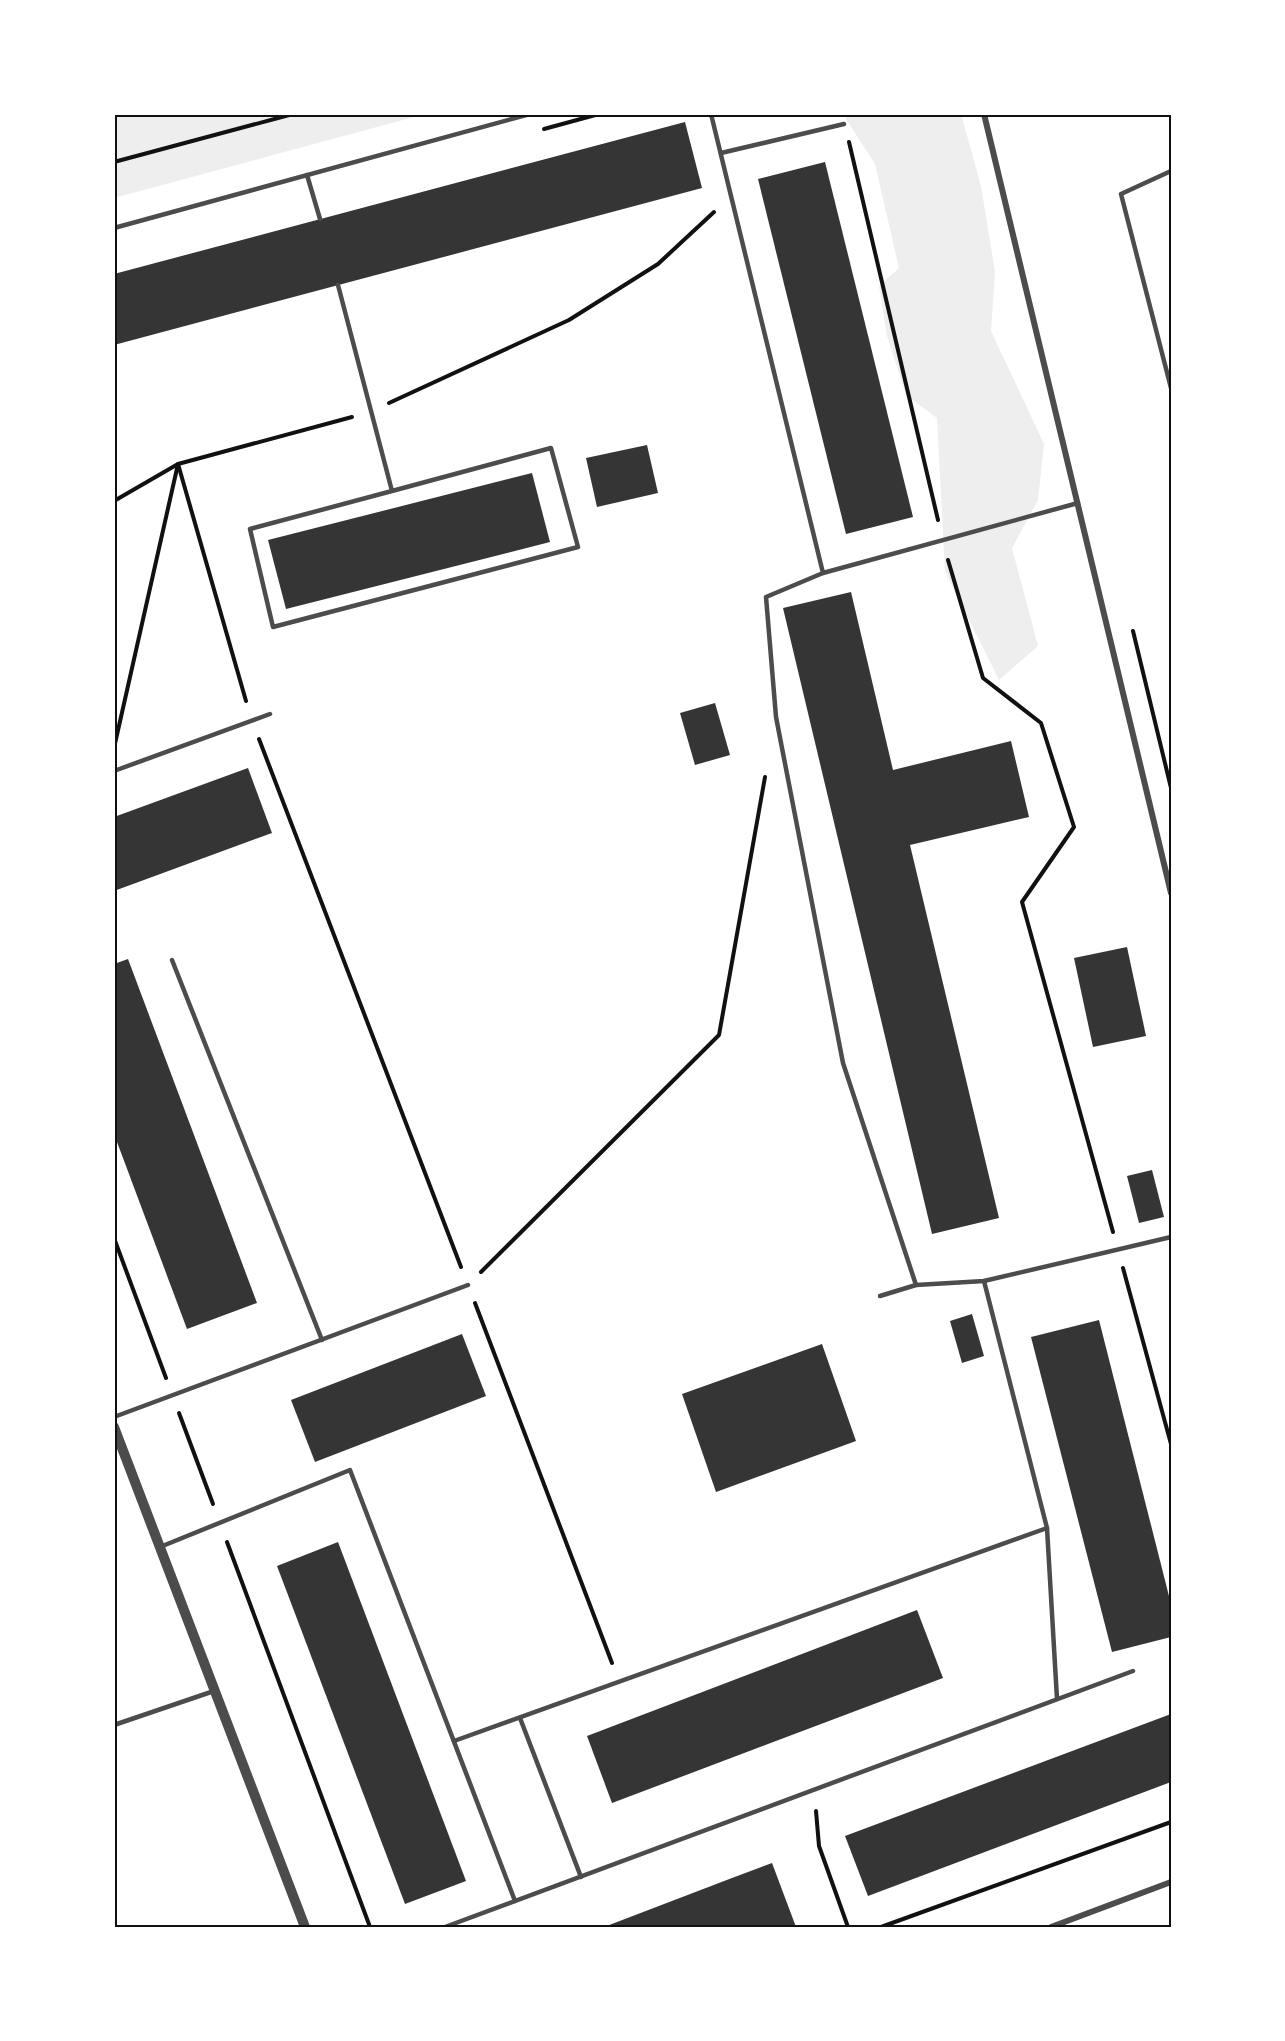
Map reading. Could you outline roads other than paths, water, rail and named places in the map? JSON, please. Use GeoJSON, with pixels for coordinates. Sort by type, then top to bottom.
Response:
{"type":"FeatureCollection","features":[{"type":"Feature","properties":{"kind":"street"},"geometry":{"type":"LineString","coordinates":[[984,114],[1171,893]]}},
{"type":"Feature","properties":{"kind":"street"},"geometry":{"type":"LineString","coordinates":[[114,1427],[304,1927]]}},
{"type":"Feature","properties":{"kind":"street"},"geometry":{"type":"LineString","coordinates":[[1052,1927],[1171,1882]]}},
{"type":"Feature","properties":{"kind":"lane"},"geometry":{"type":"LineString","coordinates":[[114,228],[530,114]]}},
{"type":"Feature","properties":{"kind":"lane"},"geometry":{"type":"LineString","coordinates":[[711,114],[823,573]]}},
{"type":"Feature","properties":{"kind":"lane"},"geometry":{"type":"LineString","coordinates":[[721,153],[844,124]]}},
{"type":"Feature","properties":{"kind":"lane"},"geometry":{"type":"LineString","coordinates":[[1171,171],[1120,194],[1171,388]]}},
{"type":"Feature","properties":{"kind":"lane"},"geometry":{"type":"LineString","coordinates":[[307,175],[320,219]]}},
{"type":"Feature","properties":{"kind":"lane"},"geometry":{"type":"LineString","coordinates":[[338,285],[392,491]]}},
{"type":"Feature","properties":{"kind":"lane"},"geometry":{"type":"LineString","coordinates":[[551,448],[578,547],[273,627],[250,529],[392,491],[551,448]]}},
{"type":"Feature","properties":{"kind":"lane"},"geometry":{"type":"LineString","coordinates":[[916,1285],[843,1063],[776,717],[766,597],[823,573],[1078,502]]}},
{"type":"Feature","properties":{"kind":"lane"},"geometry":{"type":"LineString","coordinates":[[114,771],[270,714]]}},
{"type":"Feature","properties":{"kind":"lane"},"geometry":{"type":"LineString","coordinates":[[172,960],[322,1340]]}},
{"type":"Feature","properties":{"kind":"lane"},"geometry":{"type":"LineString","coordinates":[[880,1296],[916,1285],[984,1281],[1171,1237]]}},
{"type":"Feature","properties":{"kind":"lane"},"geometry":{"type":"LineString","coordinates":[[984,1281],[1047,1528],[1057,1699]]}},
{"type":"Feature","properties":{"kind":"lane"},"geometry":{"type":"LineString","coordinates":[[114,1417],[468,1285]]}},
{"type":"Feature","properties":{"kind":"lane"},"geometry":{"type":"LineString","coordinates":[[160,1547],[350,1470],[515,1901]]}},
{"type":"Feature","properties":{"kind":"lane"},"geometry":{"type":"LineString","coordinates":[[454,1741],[1047,1528]]}},
{"type":"Feature","properties":{"kind":"lane"},"geometry":{"type":"LineString","coordinates":[[445,1927],[1133,1671]]}},
{"type":"Feature","properties":{"kind":"lane"},"geometry":{"type":"LineString","coordinates":[[114,1725],[215,1691]]}},
{"type":"Feature","properties":{"kind":"lane"},"geometry":{"type":"LineString","coordinates":[[520,1718],[581,1877]]}}]}
